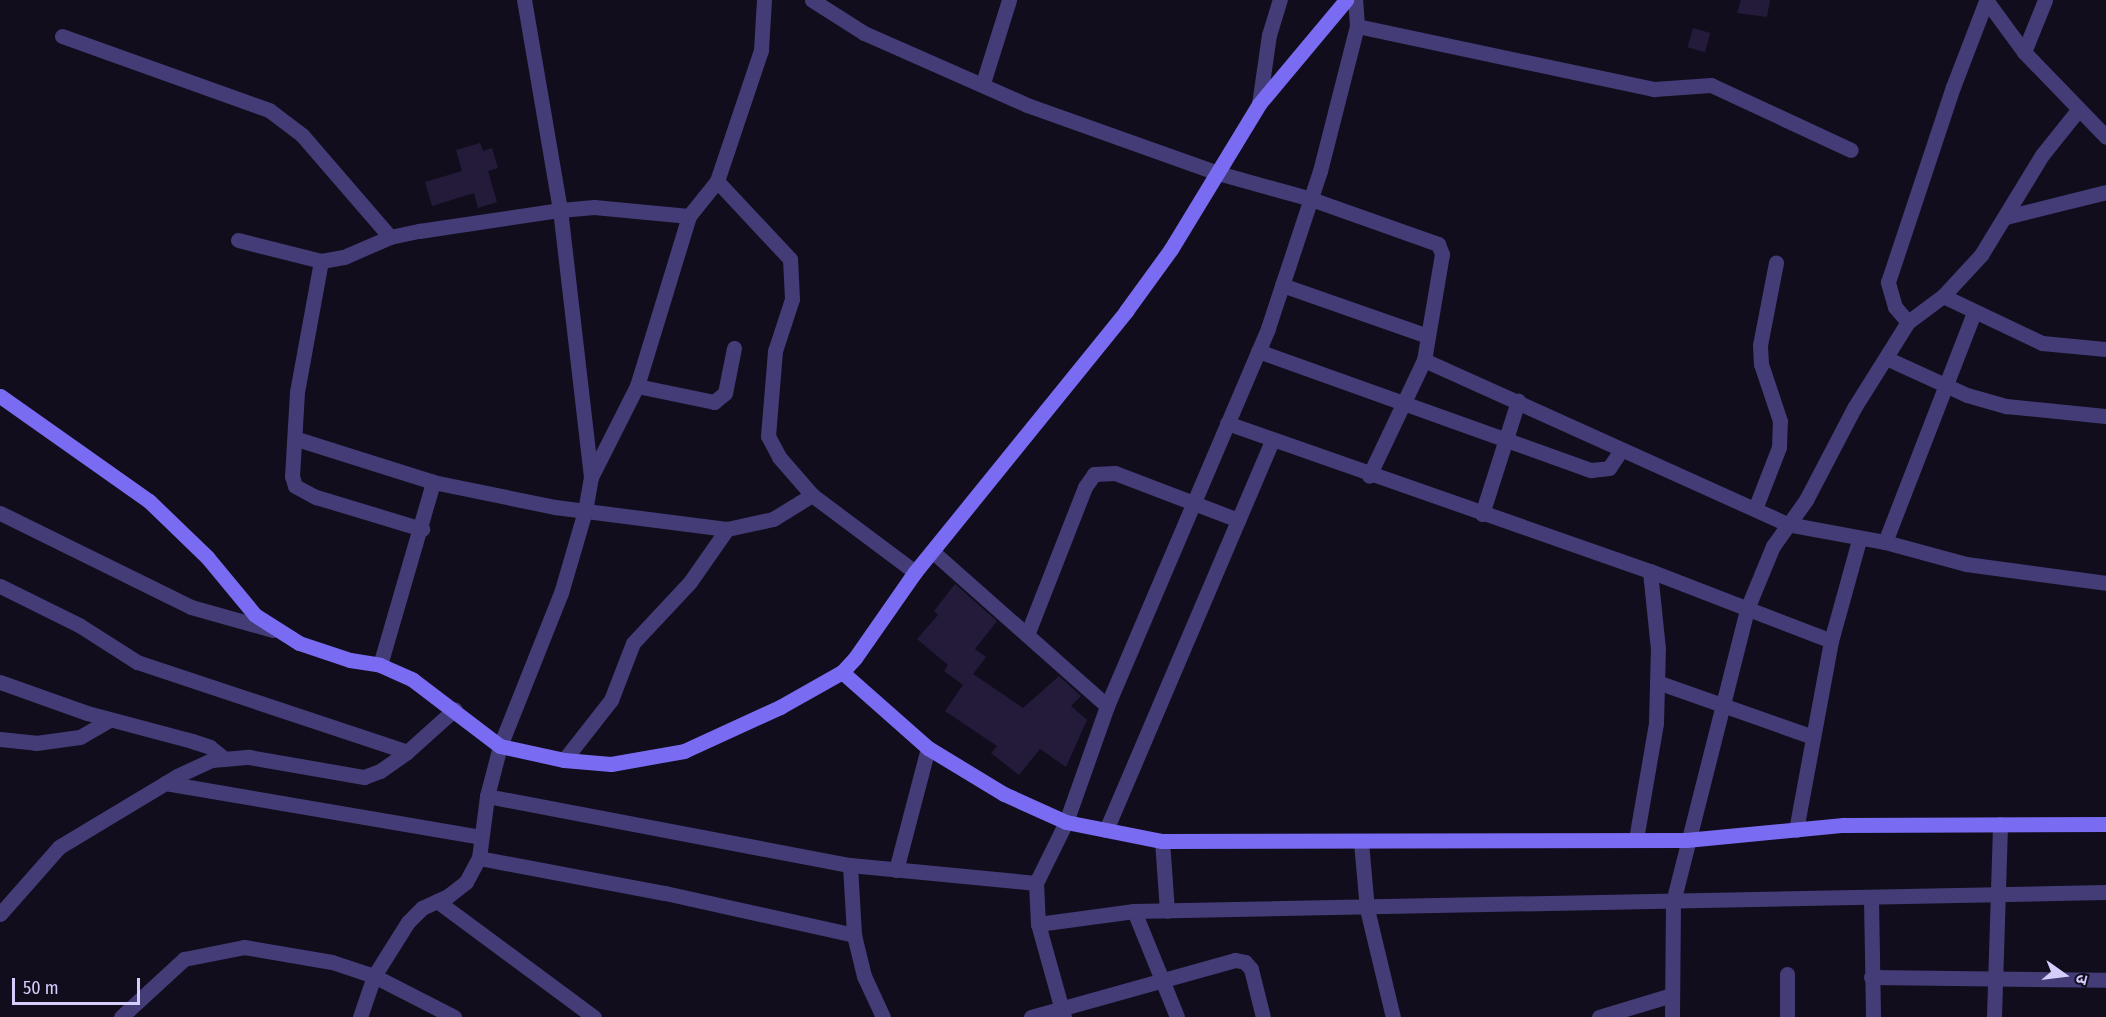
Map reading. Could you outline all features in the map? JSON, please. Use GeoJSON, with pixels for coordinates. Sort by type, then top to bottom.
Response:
{"type":"FeatureCollection","features":[{"type":"Feature","properties":{"kind":"street"},"geometry":{"type":"LineString","coordinates":[[360,1017],[374,976],[408,922],[422,908],[466,882],[479,858],[487,796],[500,746],[561,593],[585,511],[591,477],[560,210],[524,0]]}},
{"type":"Feature","properties":{"kind":"street"},"geometry":{"type":"LineString","coordinates":[[591,477],[637,386],[689,216],[717,181],[761,50],[768,0]]}},
{"type":"Feature","properties":{"kind":"street"},"geometry":{"type":"LineString","coordinates":[[812,0],[864,33],[983,83],[1028,105],[1218,173],[1311,198],[1438,244],[1442,254],[1425,335],[1424,360],[1369,476]]}},
{"type":"Feature","properties":{"kind":"street"},"geometry":{"type":"LineString","coordinates":[[983,83],[1009,0]]}},
{"type":"Feature","properties":{"kind":"street"},"geometry":{"type":"LineString","coordinates":[[1259,104],[1269,35],[1280,0]]}},
{"type":"Feature","properties":{"kind":"street"},"geometry":{"type":"LineString","coordinates":[[0,513],[190,607],[273,630],[350,660],[380,665],[413,680],[455,709],[500,746],[564,760],[611,764],[684,751],[718,739],[842,672],[870,640],[915,572],[1126,311],[1218,173],[1259,104],[1346,0]]}},
{"type":"Feature","properties":{"kind":"street"},"geometry":{"type":"LineString","coordinates":[[1062,1012],[1038,924],[1036,883],[1066,822],[1107,706],[1258,351],[1282,285],[1311,198],[1357,26],[1355,0]]}},
{"type":"Feature","properties":{"kind":"street"},"geometry":{"type":"LineString","coordinates":[[2024,52],[2046,0]]}},
{"type":"Feature","properties":{"kind":"street"},"geometry":{"type":"LineString","coordinates":[[1986,1],[2024,52],[2106,137]]}},
{"type":"Feature","properties":{"kind":"street"},"geometry":{"type":"LineString","coordinates":[[1908,322],[1895,307],[1887,282],[1986,1]]}},
{"type":"Feature","properties":{"kind":"street"},"geometry":{"type":"LineString","coordinates":[[1357,26],[1654,89],[1711,85],[1851,150]]}},
{"type":"Feature","properties":{"kind":"street"},"geometry":{"type":"LineString","coordinates":[[62,36],[269,110],[302,135],[390,237]]}},
{"type":"Feature","properties":{"kind":"street"},"geometry":{"type":"LineString","coordinates":[[1672,1017],[1673,902],[1686,840],[1747,609],[1773,546],[1806,500],[1854,408],[1908,322],[1943,296],[1981,255],[2042,155],[2078,110]]}},
{"type":"Feature","properties":{"kind":"street"},"geometry":{"type":"LineString","coordinates":[[717,181],[790,259],[792,299],[775,351],[768,436],[779,457],[812,495],[915,572]]}},
{"type":"Feature","properties":{"kind":"street"},"geometry":{"type":"LineString","coordinates":[[2006,217],[2106,192]]}},
{"type":"Feature","properties":{"kind":"street"},"geometry":{"type":"LineString","coordinates":[[238,240],[321,261],[344,257],[390,237],[560,210],[594,207],[689,216]]}},
{"type":"Feature","properties":{"kind":"street"},"geometry":{"type":"LineString","coordinates":[[321,261],[297,392],[297,439],[292,476],[295,486],[303,492],[422,529]]}},
{"type":"Feature","properties":{"kind":"street"},"geometry":{"type":"LineString","coordinates":[[1755,509],[1779,447],[1779,422],[1761,364],[1760,345],[1776,262]]}},
{"type":"Feature","properties":{"kind":"street"},"geometry":{"type":"LineString","coordinates":[[1282,285],[1425,335]]}},
{"type":"Feature","properties":{"kind":"street"},"geometry":{"type":"LineString","coordinates":[[1943,296],[2042,343],[2106,348]]}},
{"type":"Feature","properties":{"kind":"street"},"geometry":{"type":"LineString","coordinates":[[1885,542],[1944,384],[1974,312]]}},
{"type":"Feature","properties":{"kind":"street"},"geometry":{"type":"LineString","coordinates":[[637,386],[714,402],[725,393],[734,348]]}},
{"type":"Feature","properties":{"kind":"street"},"geometry":{"type":"LineString","coordinates":[[1258,351],[1599,472],[1609,468],[1622,450]]}},
{"type":"Feature","properties":{"kind":"street"},"geometry":{"type":"LineString","coordinates":[[1886,358],[1944,384],[2006,406],[2106,416]]}},
{"type":"Feature","properties":{"kind":"street"},"geometry":{"type":"LineString","coordinates":[[1424,360],[1787,524],[1859,540],[1885,542],[1966,564],[2106,583]]}},
{"type":"Feature","properties":{"kind":"street"},"geometry":{"type":"LineString","coordinates":[[0,396],[149,501],[207,557],[242,601],[273,630]]}},
{"type":"Feature","properties":{"kind":"street"},"geometry":{"type":"LineString","coordinates":[[1482,514],[1504,439],[1518,401]]}},
{"type":"Feature","properties":{"kind":"street"},"geometry":{"type":"LineString","coordinates":[[1227,423],[1369,476],[1650,571],[1831,641]]}},
{"type":"Feature","properties":{"kind":"street"},"geometry":{"type":"LineString","coordinates":[[297,439],[433,482],[585,511],[727,529],[773,519],[812,495]]}},
{"type":"Feature","properties":{"kind":"street"},"geometry":{"type":"LineString","coordinates":[[1106,830],[1272,440]]}},
{"type":"Feature","properties":{"kind":"street"},"geometry":{"type":"LineString","coordinates":[[1027,635],[1084,487],[1094,474],[1115,472],[1238,520]]}},
{"type":"Feature","properties":{"kind":"street"},"geometry":{"type":"LineString","coordinates":[[380,665],[422,529],[433,482]]}},
{"type":"Feature","properties":{"kind":"street"},"geometry":{"type":"LineString","coordinates":[[564,760],[611,700],[633,643],[690,582],[727,529]]}},
{"type":"Feature","properties":{"kind":"street"},"geometry":{"type":"LineString","coordinates":[[1796,830],[1831,641],[1859,540]]}},
{"type":"Feature","properties":{"kind":"street"},"geometry":{"type":"LineString","coordinates":[[932,551],[1107,706]]}},
{"type":"Feature","properties":{"kind":"street"},"geometry":{"type":"LineString","coordinates":[[1636,839],[1656,723],[1658,649],[1650,571]]}},
{"type":"Feature","properties":{"kind":"street"},"geometry":{"type":"LineString","coordinates":[[0,586],[79,625],[137,662],[407,752]]}},
{"type":"Feature","properties":{"kind":"street"},"geometry":{"type":"LineString","coordinates":[[842,672],[928,748],[1004,795],[1066,822],[1162,841],[1686,840],[1844,825],[2106,824]]}},
{"type":"Feature","properties":{"kind":"street"},"geometry":{"type":"LineString","coordinates":[[0,682],[109,720],[210,747],[225,759]]}},
{"type":"Feature","properties":{"kind":"street"},"geometry":{"type":"LineString","coordinates":[[1657,682],[1813,737]]}},
{"type":"Feature","properties":{"kind":"street"},"geometry":{"type":"LineString","coordinates":[[0,914],[59,848],[165,783],[212,760],[249,757],[357,777],[380,771],[407,752],[455,709]]}},
{"type":"Feature","properties":{"kind":"street"},"geometry":{"type":"LineString","coordinates":[[0,739],[36,743],[80,738],[109,720]]}},
{"type":"Feature","properties":{"kind":"street"},"geometry":{"type":"LineString","coordinates":[[896,870],[928,748]]}},
{"type":"Feature","properties":{"kind":"street"},"geometry":{"type":"LineString","coordinates":[[165,783],[480,837]]}},
{"type":"Feature","properties":{"kind":"street"},"geometry":{"type":"LineString","coordinates":[[487,796],[850,865],[1036,883]]}},
{"type":"Feature","properties":{"kind":"street"},"geometry":{"type":"LineString","coordinates":[[1994,1017],[2000,824]]}},
{"type":"Feature","properties":{"kind":"street"},"geometry":{"type":"LineString","coordinates":[[1162,841],[1167,910]]}},
{"type":"Feature","properties":{"kind":"street"},"geometry":{"type":"LineString","coordinates":[[1361,842],[1367,909],[1393,1017]]}},
{"type":"Feature","properties":{"kind":"street"},"geometry":{"type":"LineString","coordinates":[[479,858],[665,893],[854,934]]}},
{"type":"Feature","properties":{"kind":"street"},"geometry":{"type":"LineString","coordinates":[[850,865],[854,934],[864,976],[883,1017]]}},
{"type":"Feature","properties":{"kind":"street"},"geometry":{"type":"LineString","coordinates":[[1038,924],[1134,911],[1167,910],[1367,909],[2106,892]]}},
{"type":"Feature","properties":{"kind":"street"},"geometry":{"type":"LineString","coordinates":[[1871,899],[1873,1017]]}},
{"type":"Feature","properties":{"kind":"street"},"geometry":{"type":"LineString","coordinates":[[437,901],[594,1017]]}},
{"type":"Feature","properties":{"kind":"street"},"geometry":{"type":"LineString","coordinates":[[1134,911],[1164,978],[1177,1017]]}},
{"type":"Feature","properties":{"kind":"street"},"geometry":{"type":"LineString","coordinates":[[121,1017],[184,958],[244,947],[332,962],[374,976],[454,1017]]}},
{"type":"Feature","properties":{"kind":"street"},"geometry":{"type":"LineString","coordinates":[[1031,1017],[1062,1012],[1164,978],[1234,960],[1245,962],[1251,969],[1263,1017]]}},
{"type":"Feature","properties":{"kind":"street"},"geometry":{"type":"LineString","coordinates":[[1787,974],[1787,1017]]}},
{"type":"Feature","properties":{"kind":"street"},"geometry":{"type":"LineString","coordinates":[[1871,977],[2106,980]]}},
{"type":"Feature","properties":{"kind":"street"},"geometry":{"type":"LineString","coordinates":[[1599,1017],[1672,995]]}},
{"type":"Feature","properties":{"kind":"building"},"geometry":{"type":"Polygon","coordinates":[[[1741,0],[1770,0],[1767,17],[1737,13],[1741,0]]]}},
{"type":"Feature","properties":{"kind":"building"},"geometry":{"type":"Polygon","coordinates":[[[1693,28],[1710,33],[1705,52],[1687,47],[1693,28]]]}},
{"type":"Feature","properties":{"kind":"building"},"geometry":{"type":"Polygon","coordinates":[[[480,143],[483,151],[492,148],[498,168],[488,171],[497,202],[478,208],[474,193],[432,206],[425,182],[462,171],[456,150],[480,143]]]}},
{"type":"Feature","properties":{"kind":"building"},"geometry":{"type":"Polygon","coordinates":[[[955,584],[997,621],[975,649],[986,657],[973,674],[1023,708],[1059,676],[1081,696],[1071,706],[1087,720],[1066,767],[1040,749],[1019,775],[991,753],[997,746],[945,711],[963,685],[944,671],[948,665],[917,639],[938,615],[934,611],[955,584]]]}}]}
